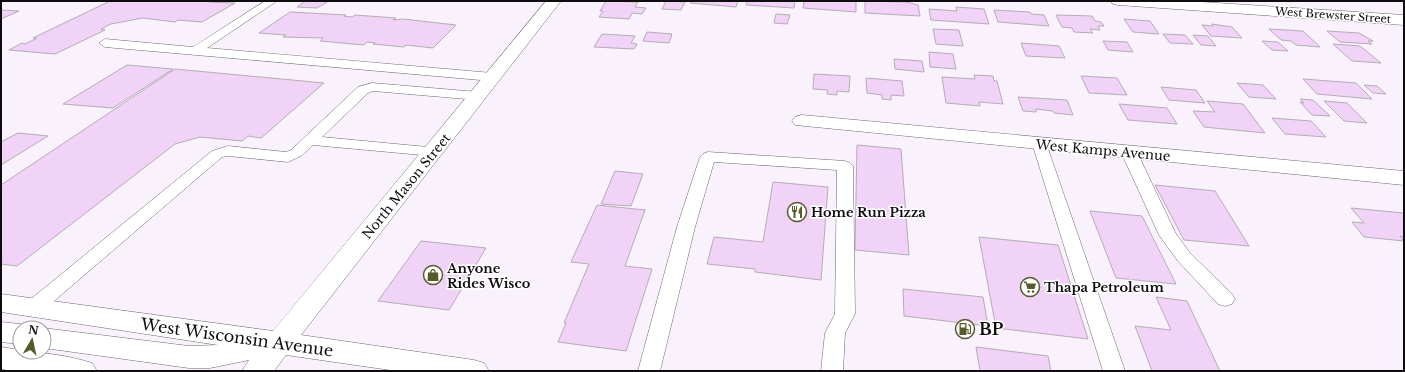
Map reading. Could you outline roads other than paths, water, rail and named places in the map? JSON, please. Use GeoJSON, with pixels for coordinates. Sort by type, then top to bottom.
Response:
{"type":"FeatureCollection","features":[{"type":"Feature","properties":{"kind":"main road","name":"North Mason Street"},"geometry":{"type":"LineString","coordinates":[[258,371],[554,1]]}},
{"type":"Feature","properties":{"kind":"main road","name":"West Brewster Street"},"geometry":{"type":"LineString","coordinates":[[1118,1],[1404,20]]}},
{"type":"Feature","properties":{"kind":"main road"},"geometry":{"type":"LineString","coordinates":[[1361,1],[1404,33]]}},
{"type":"Feature","properties":{"kind":"main road","name":"West Kamps Avenue"},"geometry":{"type":"LineString","coordinates":[[802,121],[1404,178]]}},
{"type":"Feature","properties":{"kind":"main road","name":"West Wisconsin Avenue"},"geometry":{"type":"LineString","coordinates":[[1,303],[474,371]]}},
{"type":"Feature","properties":{"kind":"main road"},"geometry":{"type":"LineString","coordinates":[[1,332],[12,333]]}},
{"type":"Feature","properties":{"kind":"main road"},"geometry":{"type":"LineString","coordinates":[[52,339],[189,357],[210,357],[280,343]]}},
{"type":"Feature","properties":{"kind":"main road"},"geometry":{"type":"LineString","coordinates":[[1,358],[82,371]]}},
{"type":"Feature","properties":{"kind":"lane"},"geometry":{"type":"LineString","coordinates":[[195,51],[272,1]]}},
{"type":"Feature","properties":{"kind":"lane"},"geometry":{"type":"LineString","coordinates":[[105,43],[492,78]]}},
{"type":"Feature","properties":{"kind":"lane"},"geometry":{"type":"LineString","coordinates":[[33,308],[217,154],[228,151],[288,157],[296,153],[363,90],[372,87],[478,96]]}},
{"type":"Feature","properties":{"kind":"lane"},"geometry":{"type":"LineString","coordinates":[[310,140],[434,151]]}},
{"type":"Feature","properties":{"kind":"lane"},"geometry":{"type":"LineString","coordinates":[[1039,144],[1114,371]]}},
{"type":"Feature","properties":{"kind":"lane"},"geometry":{"type":"LineString","coordinates":[[1129,152],[1168,235],[1184,257],[1225,299]]}},
{"type":"Feature","properties":{"kind":"lane"},"geometry":{"type":"LineString","coordinates":[[649,371],[684,234],[708,157],[845,166],[845,314],[835,333],[832,371]]}},
{"type":"Feature","properties":{"kind":"place","name":"Home Run Pizza"},"geometry":{"type":"Point","coordinates":[797,212]}},
{"type":"Feature","properties":{"kind":"place","name":"Anyone Rides Wisco"},"geometry":{"type":"Point","coordinates":[433,275]}},
{"type":"Feature","properties":{"kind":"place","name":"Thapa Petroleum"},"geometry":{"type":"Point","coordinates":[1030,287]}},
{"type":"Feature","properties":{"kind":"place","name":"BP"},"geometry":{"type":"Point","coordinates":[965,329]}}]}
